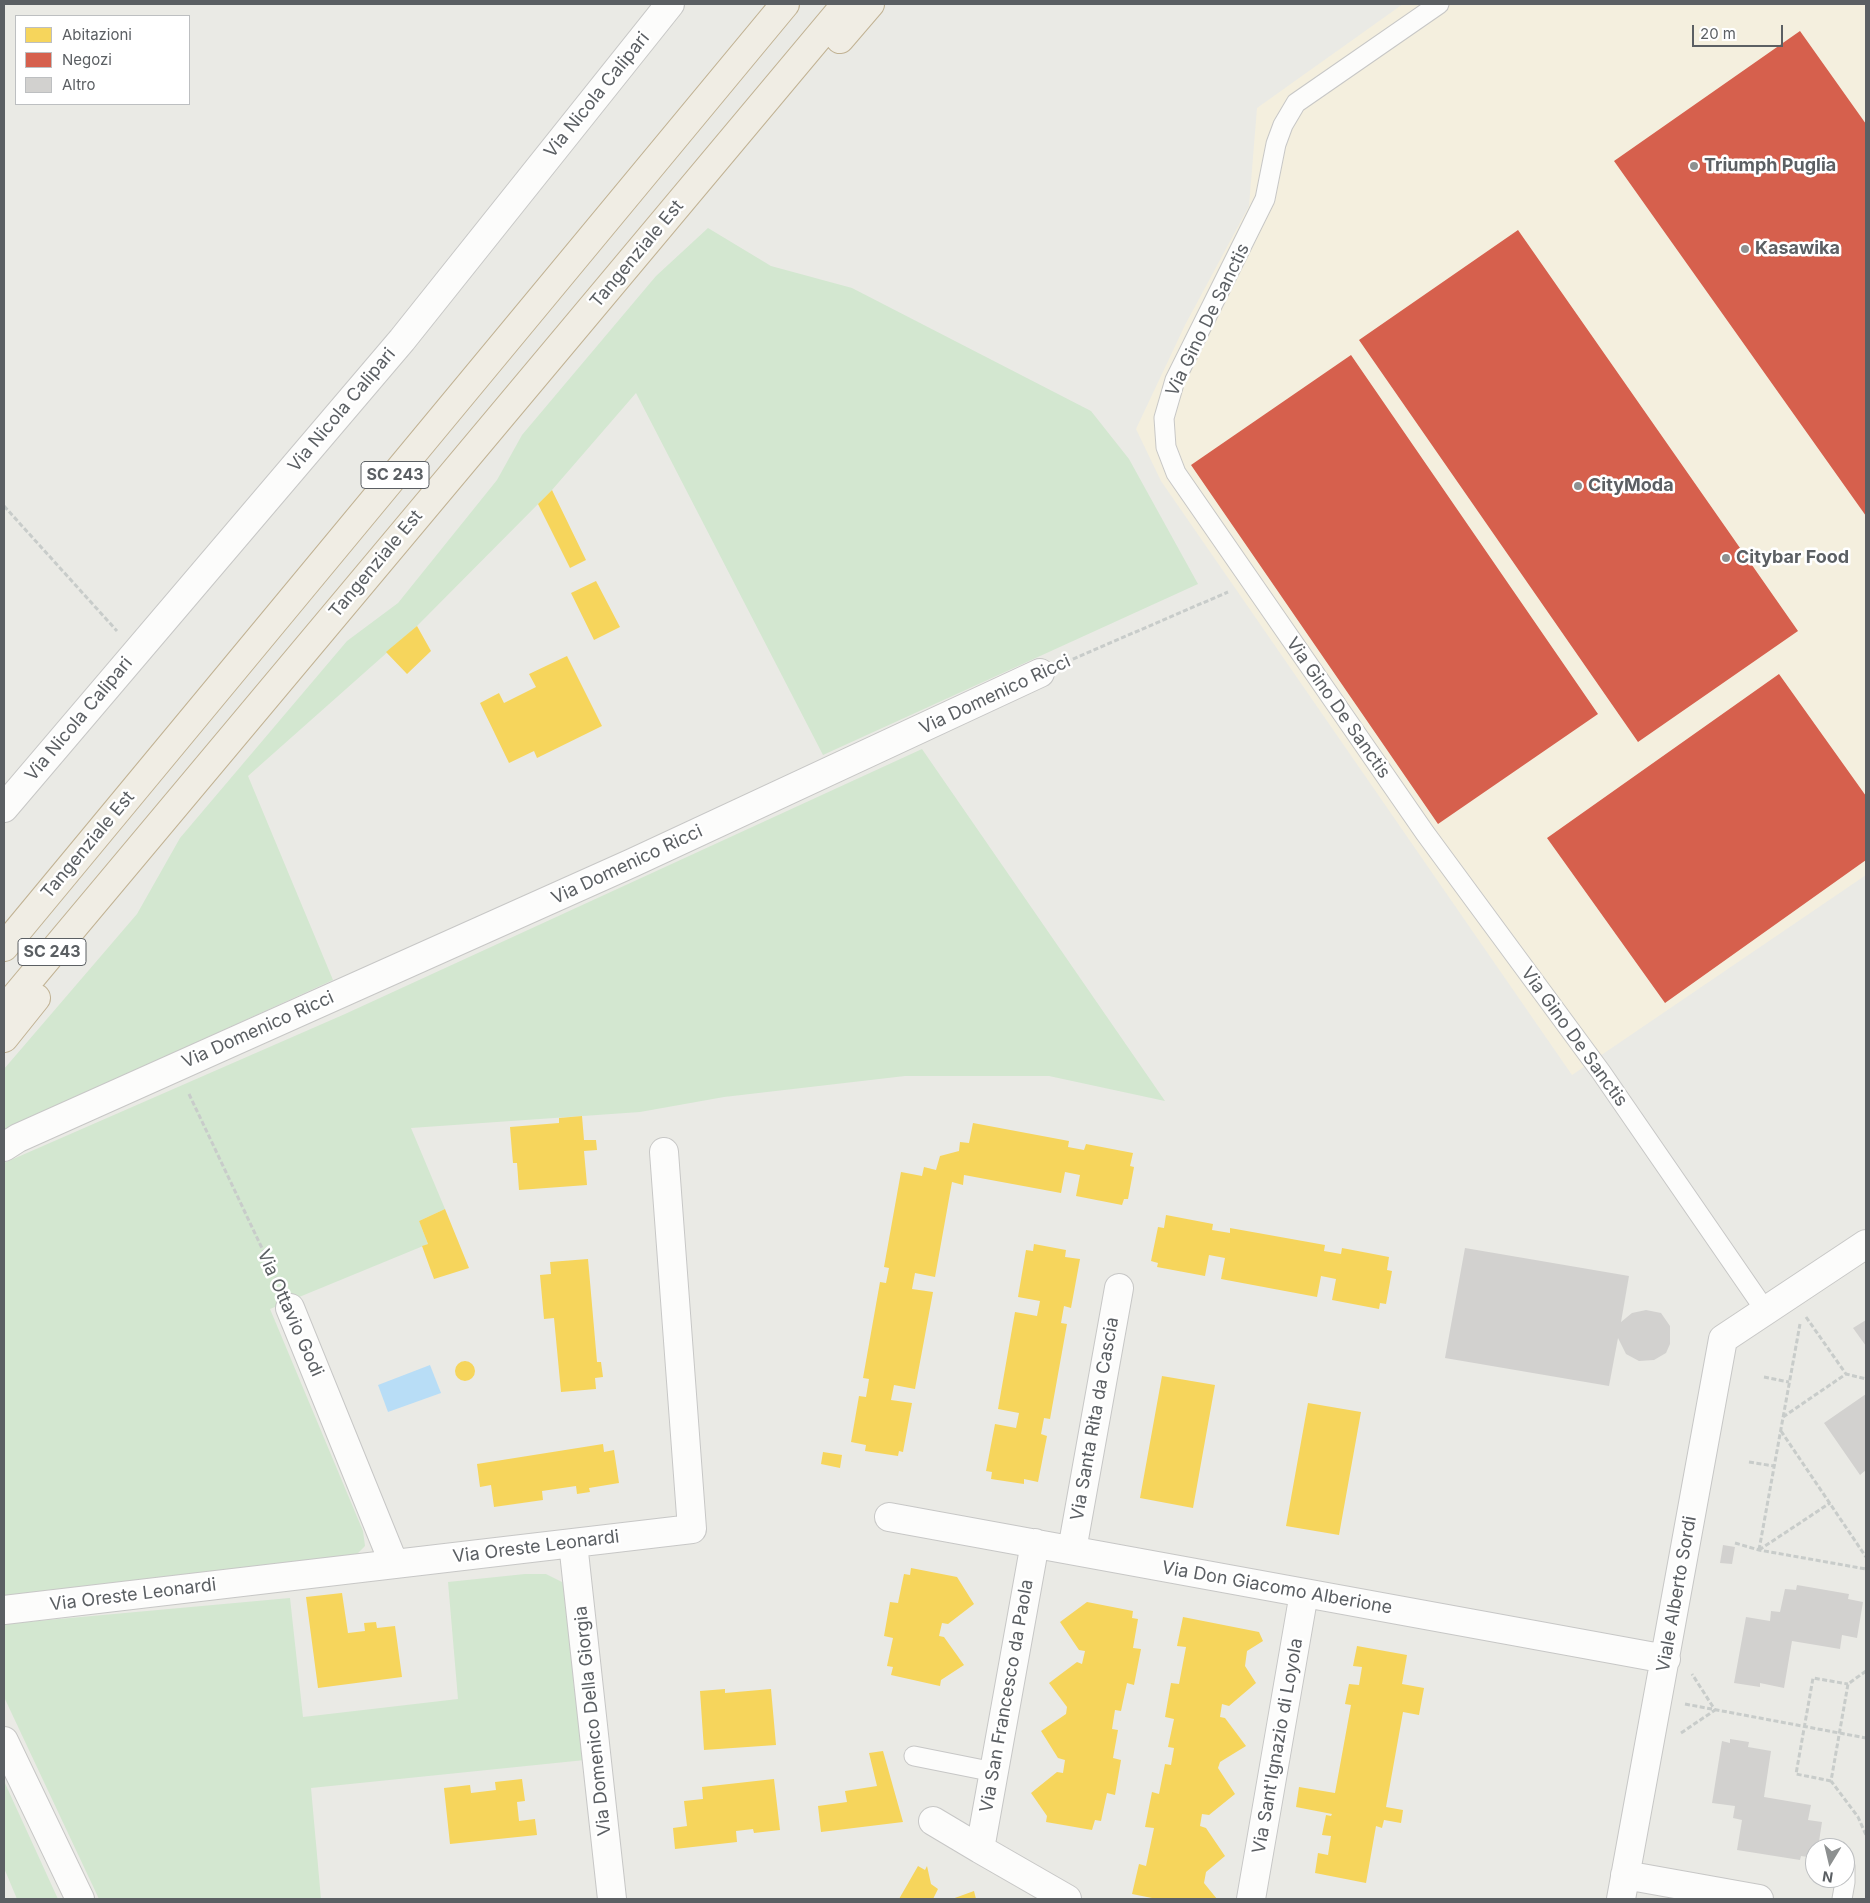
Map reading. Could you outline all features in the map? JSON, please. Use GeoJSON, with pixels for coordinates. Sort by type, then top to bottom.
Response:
{"type":"FeatureCollection","features":[{"type":"Feature","properties":{"kind":"highway"},"geometry":{"type":"LineString","coordinates":[[645,174],[664,130],[766,4]]}},
{"type":"Feature","properties":{"kind":"highway","name":"Tangenziale Est"},"geometry":{"type":"LineString","coordinates":[[4,946],[785,4]]}},
{"type":"Feature","properties":{"kind":"highway","name":"Tangenziale Est"},"geometry":{"type":"LineString","coordinates":[[4,1010],[846,4]]}},
{"type":"Feature","properties":{"kind":"highway"},"geometry":{"type":"LineString","coordinates":[[689,191],[717,179],[870,4]]}},
{"type":"Feature","properties":{"kind":"highway"},"geometry":{"type":"LineString","coordinates":[[4,1038],[84,939],[100,895]]}},
{"type":"Feature","properties":{"kind":"street","name":"Via Nicola Calipari"},"geometry":{"type":"LineString","coordinates":[[4,808],[402,340],[670,4]]}},
{"type":"Feature","properties":{"kind":"street","name":"Via Domenico Ricci"},"geometry":{"type":"LineString","coordinates":[[4,1147],[18,1138],[632,863],[1040,673]]}},
{"type":"Feature","properties":{"kind":"street","name":"Via Oreste Leonardi"},"geometry":{"type":"LineString","coordinates":[[4,1610],[692,1529],[664,1152]]}},
{"type":"Feature","properties":{"kind":"street"},"geometry":{"type":"LineString","coordinates":[[1765,1310],[1866,1244]]}},
{"type":"Feature","properties":{"kind":"street","name":"Via Santa Rita da Cascia"},"geometry":{"type":"LineString","coordinates":[[1072,1550],[1119,1288]]}},
{"type":"Feature","properties":{"kind":"street","name":"Via Ottavio Godi"},"geometry":{"type":"LineString","coordinates":[[290,1308],[394,1564]]}},
{"type":"Feature","properties":{"kind":"street","name":"Viale Alberto Sordi"},"geometry":{"type":"LineString","coordinates":[[1623,1887],[1723,1339],[1765,1310]]}},
{"type":"Feature","properties":{"kind":"street","name":"Via Don Giacomo Alberione"},"geometry":{"type":"LineString","coordinates":[[889,1517],[1666,1659]]}},
{"type":"Feature","properties":{"kind":"street","name":"Via Domenico Della Giorgia"},"geometry":{"type":"LineString","coordinates":[[573,1543],[612,1899]]}},
{"type":"Feature","properties":{"kind":"street","name":"Via San Francesco da Paola"},"geometry":{"type":"LineString","coordinates":[[980,1849],[1034,1543]]}},
{"type":"Feature","properties":{"kind":"street","name":"Via Sant'Ignazio di Loyola"},"geometry":{"type":"LineString","coordinates":[[1251,1899],[1304,1593]]}},
{"type":"Feature","properties":{"kind":"street"},"geometry":{"type":"LineString","coordinates":[[4,1741],[80,1899]]}},
{"type":"Feature","properties":{"kind":"street"},"geometry":{"type":"LineString","coordinates":[[933,1821],[1067,1899]]}},
{"type":"Feature","properties":{"kind":"street"},"geometry":{"type":"LineString","coordinates":[[1623,1887],[1759,1899]]}},
{"type":"Feature","properties":{"kind":"lane","name":"Via Gino De Sanctis"},"geometry":{"type":"LineString","coordinates":[[1439,4],[1296,103],[1283,125],[1276,144],[1265,199],[1175,380],[1164,418],[1166,447],[1176,473],[1425,833],[1601,1072],[1765,1310]]}},
{"type":"Feature","properties":{"kind":"lane"},"geometry":{"type":"LineString","coordinates":[[914,1756],[994,1772]]}},
{"type":"Feature","properties":{"kind":"path"},"geometry":{"type":"LineString","coordinates":[[4,506],[136,652]]}},
{"type":"Feature","properties":{"kind":"path","name":"Via Domenico Ricci"},"geometry":{"type":"LineString","coordinates":[[1040,673],[1251,582]]}},
{"type":"Feature","properties":{"kind":"path","name":"Via Ottavio Godi"},"geometry":{"type":"LineString","coordinates":[[176,1067],[290,1308]]}},
{"type":"Feature","properties":{"kind":"path"},"geometry":{"type":"LineString","coordinates":[[1759,1550],[1802,1311],[1846,1374],[1866,1379]]}},
{"type":"Feature","properties":{"kind":"path"},"geometry":{"type":"LineString","coordinates":[[1783,1416],[1846,1374]]}},
{"type":"Feature","properties":{"kind":"path"},"geometry":{"type":"LineString","coordinates":[[1764,1377],[1790,1382]]}},
{"type":"Feature","properties":{"kind":"path"},"geometry":{"type":"LineString","coordinates":[[1781,1430],[1866,1557]]}},
{"type":"Feature","properties":{"kind":"path"},"geometry":{"type":"LineString","coordinates":[[1749,1462],[1774,1466]]}},
{"type":"Feature","properties":{"kind":"path"},"geometry":{"type":"LineString","coordinates":[[1759,1550],[1830,1503]]}},
{"type":"Feature","properties":{"kind":"path"},"geometry":{"type":"LineString","coordinates":[[1735,1543],[1759,1550],[1866,1569]]}},
{"type":"Feature","properties":{"kind":"path"},"geometry":{"type":"LineString","coordinates":[[1690,1671],[1715,1710]]}},
{"type":"Feature","properties":{"kind":"path"},"geometry":{"type":"LineString","coordinates":[[1831,1781],[1848,1684],[1866,1671]]}},
{"type":"Feature","properties":{"kind":"path"},"geometry":{"type":"LineString","coordinates":[[1848,1684],[1813,1678],[1796,1774],[1831,1781],[1858,1817],[1866,1836]]}},
{"type":"Feature","properties":{"kind":"path"},"geometry":{"type":"LineString","coordinates":[[1684,1704],[1866,1738]]}},
{"type":"Feature","properties":{"kind":"path"},"geometry":{"type":"LineString","coordinates":[[1679,1735],[1715,1710]]}},
{"type":"Feature","properties":{"kind":"shaded area"},"geometry":{"type":"Polygon","coordinates":[[[1403,4],[1866,4],[1866,875],[1572,1075],[1161,481],[1136,429],[1185,325],[1249,206],[1257,108],[1403,4]]]}},
{"type":"Feature","properties":{"kind":"green space"},"geometry":{"type":"Polygon","coordinates":[[[708,228],[771,266],[852,288],[1091,411],[1129,459],[1198,584],[823,755],[636,393],[552,490],[417,626],[248,776],[333,980],[39,1114],[4,1133],[4,1069],[137,914],[180,838],[347,641],[398,603],[497,480],[522,435],[656,276],[708,228]]]}},
{"type":"Feature","properties":{"kind":"green space"},"geometry":{"type":"Polygon","coordinates":[[[922,749],[1165,1101],[1049,1076],[905,1076],[724,1097],[640,1112],[411,1128],[445,1209],[419,1221],[428,1244],[270,1309],[363,1531],[365,1546],[355,1556],[4,1599],[4,1163],[345,1014],[922,749]]]}},
{"type":"Feature","properties":{"kind":"green space"},"geometry":{"type":"Polygon","coordinates":[[[525,1574],[546,1574],[562,1582],[569,1600],[585,1760],[311,1788],[321,1899],[99,1899],[4,1697],[4,1624],[290,1598],[303,1717],[458,1699],[448,1582],[525,1574]]]}},
{"type":"Feature","properties":{"kind":"green space"},"geometry":{"type":"Polygon","coordinates":[[[4,1781],[58,1899],[17,1899],[4,1868],[4,1781]]]}},
{"type":"Feature","properties":{"kind":"water"},"geometry":{"type":"Polygon","coordinates":[[[430,1365],[441,1393],[388,1412],[378,1385],[430,1365]]]}},
{"type":"Feature","properties":{"kind":"building: Abitazioni"},"geometry":{"type":"Polygon","coordinates":[[[552,490],[586,560],[570,568],[538,504],[552,490]]]}},
{"type":"Feature","properties":{"kind":"building: Abitazioni"},"geometry":{"type":"Polygon","coordinates":[[[596,581],[620,627],[594,640],[571,593],[596,581]]]}},
{"type":"Feature","properties":{"kind":"building: Abitazioni"},"geometry":{"type":"Polygon","coordinates":[[[417,626],[431,651],[407,674],[386,652],[417,626]]]}},
{"type":"Feature","properties":{"kind":"building: Abitazioni"},"geometry":{"type":"Polygon","coordinates":[[[567,656],[602,726],[537,758],[534,751],[509,763],[480,703],[499,693],[504,703],[536,687],[529,674],[567,656]]]}},
{"type":"Feature","properties":{"kind":"building: Abitazioni"},"geometry":{"type":"Polygon","coordinates":[[[582,1116],[584,1140],[596,1140],[597,1150],[584,1151],[587,1185],[519,1190],[517,1163],[513,1163],[510,1127],[559,1123],[559,1118],[582,1116]]]}},
{"type":"Feature","properties":{"kind":"building: Abitazioni"},"geometry":{"type":"Polygon","coordinates":[[[973,1123],[1069,1141],[1068,1147],[1084,1150],[1086,1144],[1133,1153],[1130,1166],[1134,1167],[1128,1199],[1124,1199],[1122,1205],[1076,1196],[1080,1175],[1065,1172],[1061,1193],[964,1175],[963,1185],[952,1182],[935,1277],[915,1273],[912,1289],[933,1292],[915,1389],[894,1385],[891,1400],[912,1403],[903,1452],[899,1451],[898,1456],[865,1451],[866,1445],[851,1442],[859,1396],[866,1397],[869,1379],[863,1378],[880,1282],[886,1283],[889,1268],[884,1267],[901,1172],[922,1176],[924,1167],[936,1170],[940,1156],[959,1151],[960,1142],[969,1143],[973,1123]]]}},
{"type":"Feature","properties":{"kind":"building: Abitazioni"},"geometry":{"type":"Polygon","coordinates":[[[445,1209],[469,1268],[434,1279],[422,1246],[428,1244],[419,1221],[445,1209]]]}},
{"type":"Feature","properties":{"kind":"building: Abitazioni"},"geometry":{"type":"Polygon","coordinates":[[[1166,1215],[1213,1224],[1212,1230],[1230,1233],[1230,1228],[1325,1245],[1324,1251],[1341,1254],[1342,1248],[1389,1257],[1387,1270],[1392,1271],[1386,1304],[1380,1303],[1379,1309],[1332,1300],[1336,1279],[1321,1276],[1317,1297],[1221,1279],[1225,1258],[1209,1255],[1205,1276],[1157,1267],[1158,1263],[1151,1261],[1158,1227],[1164,1228],[1166,1215]]]}},
{"type":"Feature","properties":{"kind":"building: Abitazioni"},"geometry":{"type":"Polygon","coordinates":[[[1034,1244],[1066,1250],[1065,1257],[1080,1259],[1071,1308],[1064,1306],[1061,1323],[1067,1324],[1050,1419],[1044,1418],[1041,1434],[1047,1436],[1038,1482],[1024,1479],[1024,1484],[991,1479],[992,1472],[986,1471],[995,1424],[1016,1428],[1019,1413],[998,1409],[1015,1312],[1037,1316],[1040,1301],[1018,1297],[1026,1250],[1033,1251],[1034,1244]]]}},
{"type":"Feature","properties":{"kind":"building: Abitazioni"},"geometry":{"type":"Polygon","coordinates":[[[588,1259],[597,1362],[601,1362],[603,1377],[595,1378],[596,1389],[561,1392],[554,1318],[544,1319],[540,1275],[551,1274],[550,1262],[588,1259]]]}},
{"type":"Feature","properties":{"kind":"building: Abitazioni"},"geometry":{"type":"Polygon","coordinates":[[[461,1361],[469,1361],[475,1367],[475,1375],[469,1381],[461,1381],[455,1375],[455,1367],[461,1361]]]}},
{"type":"Feature","properties":{"kind":"building: Abitazioni"},"geometry":{"type":"Polygon","coordinates":[[[1162,1376],[1215,1385],[1193,1508],[1140,1498],[1162,1376]]]}},
{"type":"Feature","properties":{"kind":"building: Abitazioni"},"geometry":{"type":"Polygon","coordinates":[[[1308,1403],[1361,1412],[1339,1535],[1286,1526],[1308,1403]]]}},
{"type":"Feature","properties":{"kind":"building: Abitazioni"},"geometry":{"type":"Polygon","coordinates":[[[603,1444],[604,1452],[614,1450],[619,1483],[589,1488],[590,1492],[577,1494],[576,1486],[542,1491],[543,1500],[494,1507],[491,1485],[480,1487],[477,1464],[603,1444]]]}},
{"type":"Feature","properties":{"kind":"building: Abitazioni"},"geometry":{"type":"Polygon","coordinates":[[[823,1452],[842,1455],[840,1468],[821,1464],[823,1452]]]}},
{"type":"Feature","properties":{"kind":"building: Abitazioni"},"geometry":{"type":"Polygon","coordinates":[[[911,1568],[957,1577],[974,1604],[948,1624],[942,1623],[939,1636],[944,1637],[964,1665],[941,1680],[940,1686],[891,1675],[893,1667],[887,1666],[893,1638],[884,1636],[890,1602],[898,1603],[904,1574],[910,1575],[911,1568]]]}},
{"type":"Feature","properties":{"kind":"building: Abitazioni"},"geometry":{"type":"Polygon","coordinates":[[[342,1593],[348,1633],[365,1631],[364,1623],[376,1622],[377,1628],[395,1626],[402,1677],[318,1688],[306,1597],[342,1593]]]}},
{"type":"Feature","properties":{"kind":"building: Abitazioni"},"geometry":{"type":"Polygon","coordinates":[[[1087,1602],[1133,1611],[1132,1618],[1138,1619],[1133,1648],[1141,1649],[1134,1685],[1127,1683],[1121,1711],[1115,1710],[1112,1729],[1118,1730],[1113,1758],[1121,1760],[1115,1795],[1107,1793],[1101,1821],[1095,1820],[1092,1830],[1046,1822],[1047,1816],[1031,1793],[1057,1772],[1063,1773],[1065,1760],[1058,1758],[1041,1731],[1066,1714],[1067,1707],[1049,1683],[1077,1662],[1082,1664],[1085,1651],[1079,1650],[1060,1622],[1087,1602]]]}},
{"type":"Feature","properties":{"kind":"building: Abitazioni"},"geometry":{"type":"Polygon","coordinates":[[[1183,1617],[1259,1632],[1263,1641],[1247,1651],[1245,1666],[1256,1683],[1229,1706],[1222,1704],[1220,1717],[1225,1718],[1246,1746],[1220,1762],[1218,1768],[1235,1794],[1209,1815],[1202,1814],[1200,1826],[1206,1828],[1225,1856],[1206,1872],[1204,1883],[1217,1899],[1157,1899],[1132,1894],[1139,1864],[1146,1866],[1154,1828],[1145,1827],[1152,1792],[1159,1794],[1165,1764],[1171,1765],[1174,1748],[1168,1747],[1174,1719],[1165,1717],[1171,1683],[1179,1684],[1186,1647],[1177,1646],[1183,1617]]]}},
{"type":"Feature","properties":{"kind":"building: Abitazioni"},"geometry":{"type":"Polygon","coordinates":[[[1357,1646],[1407,1655],[1402,1684],[1424,1688],[1419,1715],[1403,1712],[1386,1807],[1403,1810],[1401,1823],[1384,1820],[1382,1828],[1376,1826],[1366,1883],[1315,1873],[1318,1853],[1328,1855],[1331,1836],[1322,1835],[1326,1815],[1331,1816],[1332,1814],[1296,1807],[1299,1787],[1335,1793],[1351,1705],[1345,1704],[1349,1684],[1359,1685],[1362,1667],[1353,1666],[1357,1646]]]}},
{"type":"Feature","properties":{"kind":"building: Abitazioni"},"geometry":{"type":"Polygon","coordinates":[[[725,1689],[725,1693],[771,1689],[776,1745],[704,1750],[700,1691],[725,1689]]]}},
{"type":"Feature","properties":{"kind":"building: Abitazioni"},"geometry":{"type":"Polygon","coordinates":[[[883,1751],[903,1822],[821,1832],[818,1806],[847,1802],[845,1791],[877,1786],[869,1753],[883,1751]]]}},
{"type":"Feature","properties":{"kind":"building: Abitazioni"},"geometry":{"type":"Polygon","coordinates":[[[522,1779],[525,1801],[517,1802],[519,1821],[535,1819],[537,1835],[450,1844],[444,1788],[470,1785],[471,1793],[496,1790],[495,1782],[522,1779]]]}},
{"type":"Feature","properties":{"kind":"building: Abitazioni"},"geometry":{"type":"Polygon","coordinates":[[[774,1779],[780,1830],[754,1833],[753,1829],[736,1831],[737,1842],[675,1849],[673,1828],[687,1826],[684,1801],[703,1799],[702,1787],[774,1779]]]}},
{"type":"Feature","properties":{"kind":"building: Abitazioni"},"geometry":{"type":"Polygon","coordinates":[[[918,1866],[925,1870],[927,1866],[931,1884],[938,1889],[933,1899],[899,1899],[918,1866]]]}},
{"type":"Feature","properties":{"kind":"building: Abitazioni"},"geometry":{"type":"Polygon","coordinates":[[[974,1891],[976,1899],[952,1899],[974,1891]]]}},
{"type":"Feature","properties":{"kind":"building: Negozi"},"geometry":{"type":"Polygon","coordinates":[[[1800,31],[1866,124],[1866,516],[1614,161],[1800,31]]]}},
{"type":"Feature","properties":{"kind":"building: Negozi","name":"CityModa"},"geometry":{"type":"Polygon","coordinates":[[[1518,230],[1798,631],[1638,742],[1359,340],[1518,230]]]}},
{"type":"Feature","properties":{"kind":"building: Negozi"},"geometry":{"type":"Polygon","coordinates":[[[1351,355],[1598,714],[1438,824],[1191,465],[1351,355]]]}},
{"type":"Feature","properties":{"kind":"building: Negozi"},"geometry":{"type":"Polygon","coordinates":[[[1779,674],[1866,796],[1866,860],[1665,1003],[1547,838],[1779,674]]]}},
{"type":"Feature","properties":{"kind":"building: Altro"},"geometry":{"type":"Polygon","coordinates":[[[1465,1248],[1629,1276],[1621,1322],[1632,1313],[1646,1310],[1661,1313],[1670,1326],[1670,1344],[1666,1353],[1654,1360],[1639,1361],[1626,1354],[1618,1338],[1609,1386],[1445,1358],[1465,1248]]]}},
{"type":"Feature","properties":{"kind":"building: Altro"},"geometry":{"type":"Polygon","coordinates":[[[1866,1320],[1866,1346],[1853,1328],[1866,1320]]]}},
{"type":"Feature","properties":{"kind":"building: Altro"},"geometry":{"type":"Polygon","coordinates":[[[1866,1394],[1866,1470],[1860,1475],[1824,1423],[1866,1394]]]}},
{"type":"Feature","properties":{"kind":"building: Altro"},"geometry":{"type":"Polygon","coordinates":[[[1723,1545],[1735,1547],[1732,1564],[1720,1563],[1723,1545]]]}},
{"type":"Feature","properties":{"kind":"building: Altro"},"geometry":{"type":"Polygon","coordinates":[[[1797,1585],[1849,1594],[1848,1599],[1863,1602],[1857,1638],[1842,1635],[1840,1649],[1792,1641],[1784,1688],[1760,1683],[1760,1687],[1734,1683],[1746,1617],[1770,1621],[1771,1611],[1780,1612],[1785,1589],[1796,1590],[1797,1585]]]}},
{"type":"Feature","properties":{"kind":"building: Altro"},"geometry":{"type":"Polygon","coordinates":[[[1730,1739],[1749,1742],[1748,1747],[1771,1751],[1764,1797],[1811,1805],[1808,1820],[1822,1822],[1820,1838],[1805,1838],[1805,1857],[1801,1856],[1800,1860],[1737,1850],[1742,1820],[1733,1818],[1735,1806],[1712,1803],[1722,1741],[1730,1743],[1730,1739]]]}},
{"type":"Feature","properties":{"kind":"place","name":"Triumph Puglia"},"geometry":{"type":"Point","coordinates":[1694,166]}},
{"type":"Feature","properties":{"kind":"place","name":"Kasawika"},"geometry":{"type":"Point","coordinates":[1745,249]}},
{"type":"Feature","properties":{"kind":"place","name":"CityModa"},"geometry":{"type":"Point","coordinates":[1578,486]}},
{"type":"Feature","properties":{"kind":"place","name":"Citybar Food"},"geometry":{"type":"Point","coordinates":[1726,558]}}]}
